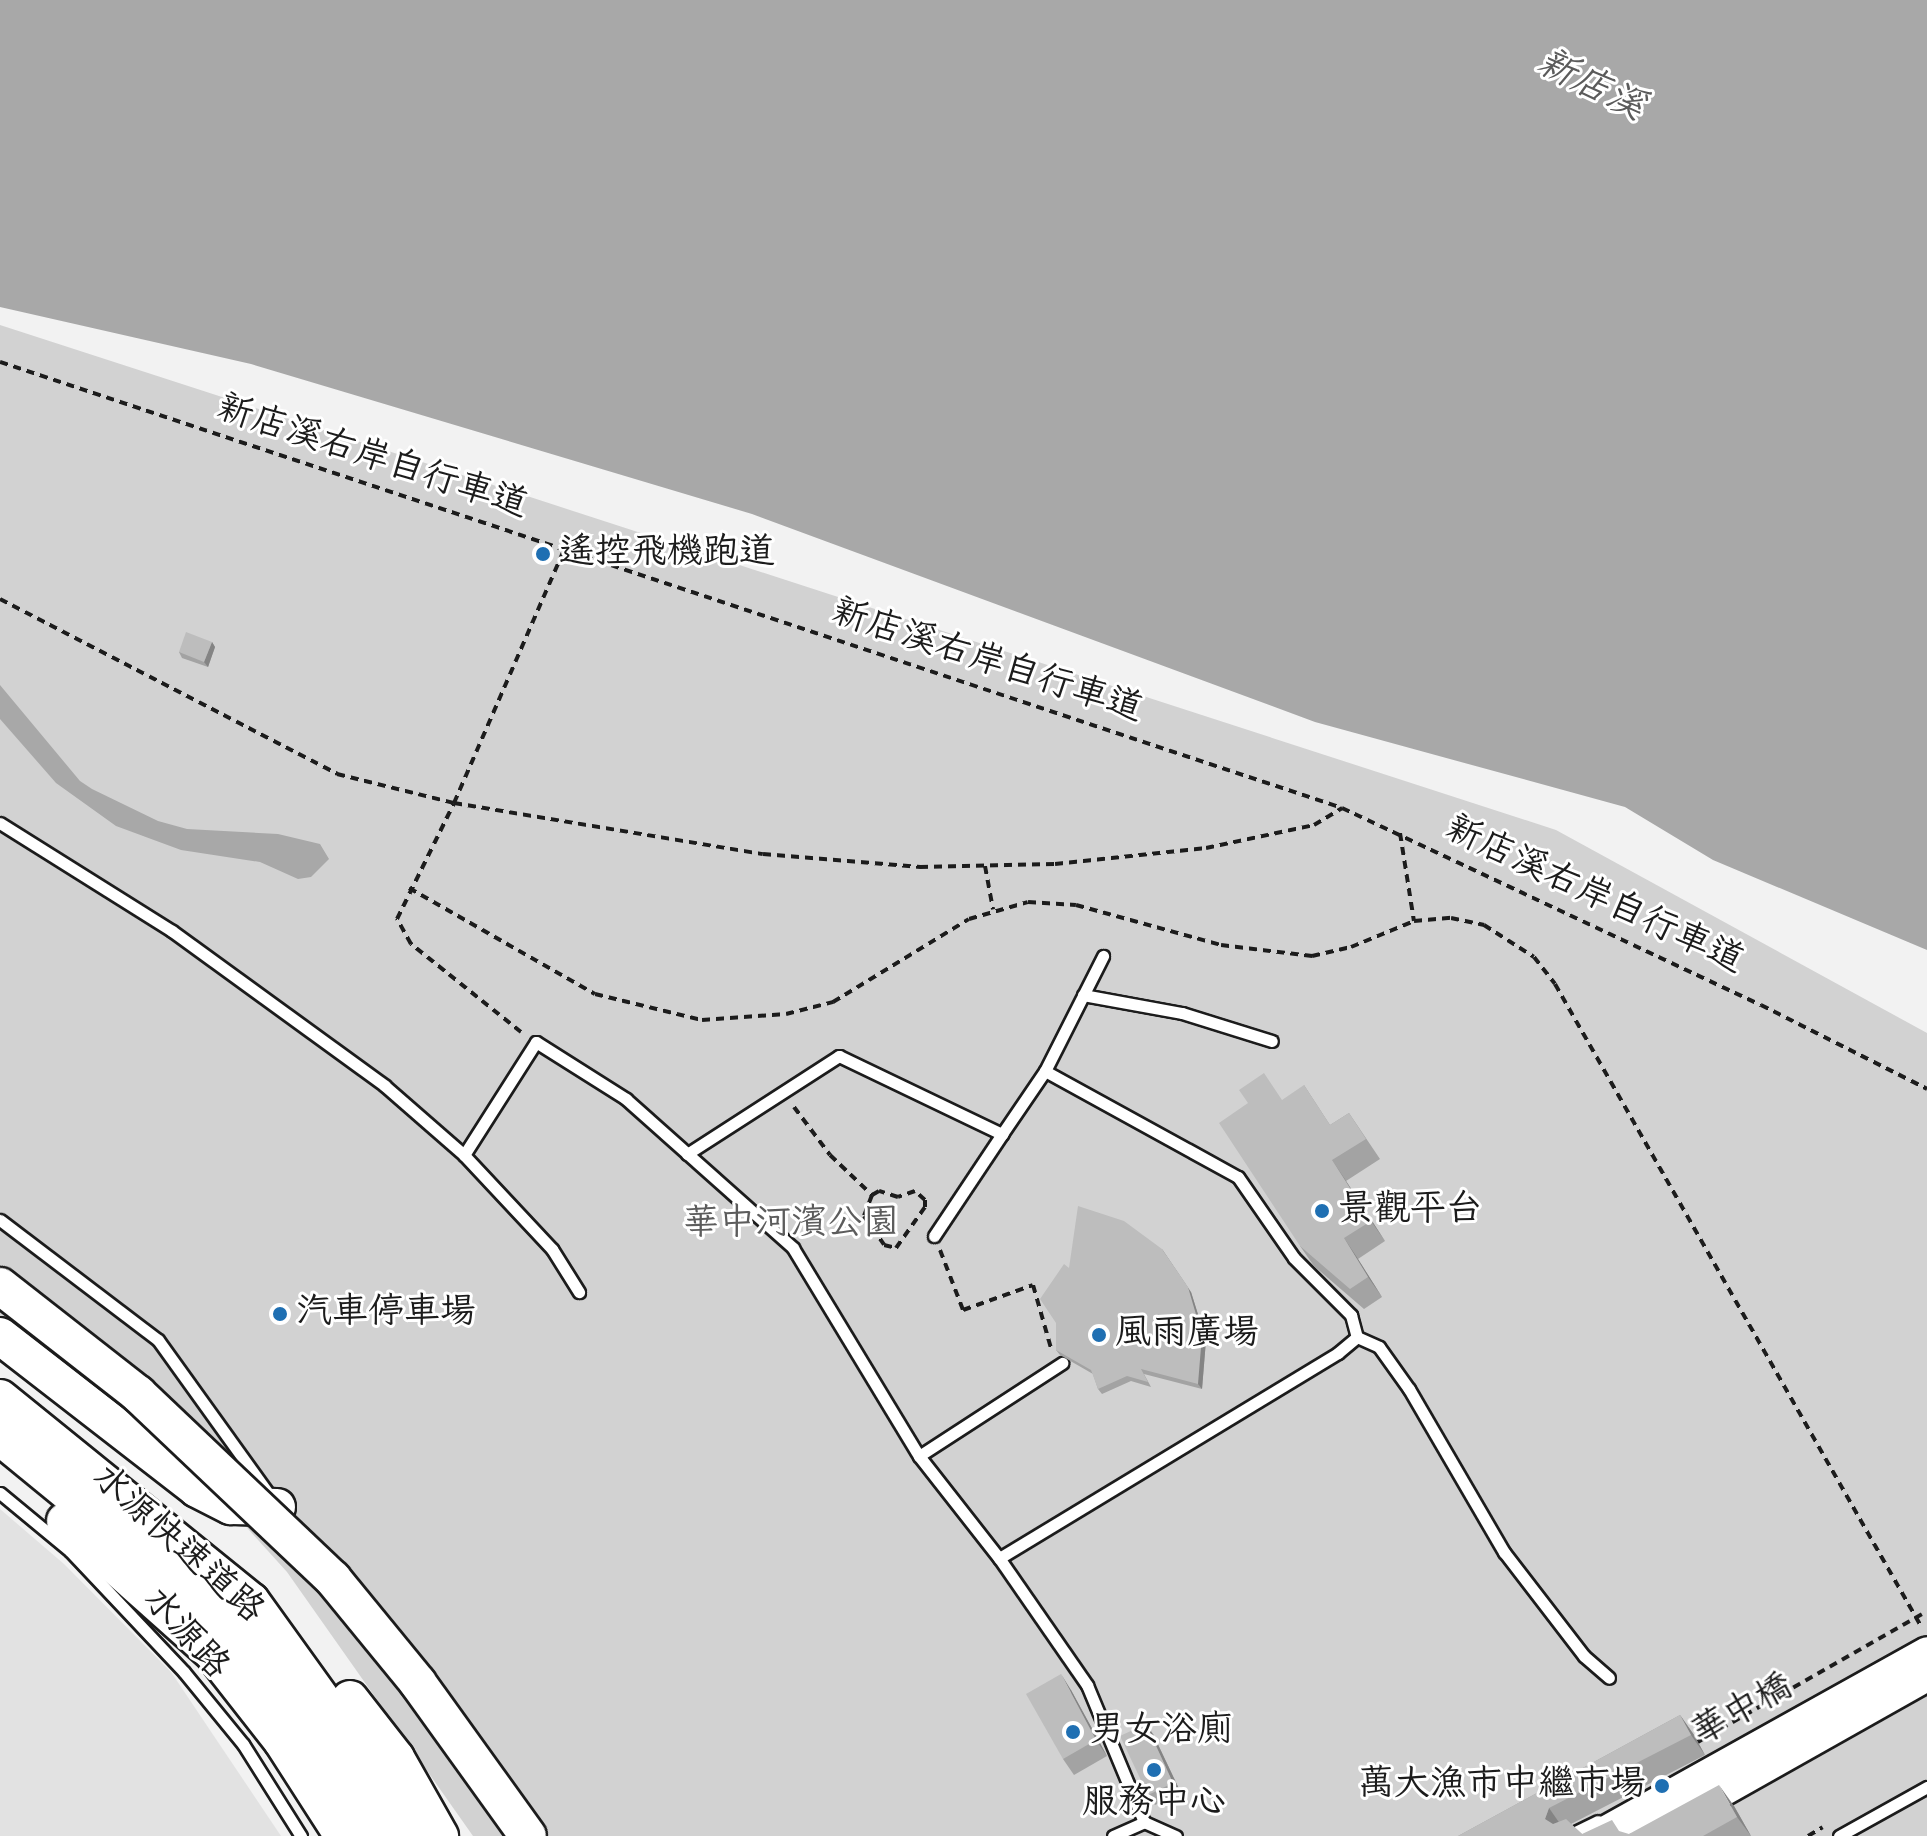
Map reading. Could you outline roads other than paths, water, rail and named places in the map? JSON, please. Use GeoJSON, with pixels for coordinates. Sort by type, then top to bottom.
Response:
{"type":"FeatureCollection","features":[{"type":"Feature","properties":{"kind":"highway"},"geometry":{"type":"LineString","coordinates":[[0,1286],[138,1394],[333,1579],[418,1683],[528,1836]]}},
{"type":"Feature","properties":{"kind":"highway"},"geometry":{"type":"LineString","coordinates":[[0,1336],[197,1489],[231,1506],[279,1507]]}},
{"type":"Feature","properties":{"kind":"highway","name":"水源快速道路"},"geometry":{"type":"LineString","coordinates":[[0,1398],[251,1601],[381,1782],[407,1836]]}},
{"type":"Feature","properties":{"kind":"highway","name":"水源快速道路"},"geometry":{"type":"LineString","coordinates":[[0,1437],[236,1630],[354,1795],[376,1836]]}},
{"type":"Feature","properties":{"kind":"highway"},"geometry":{"type":"LineString","coordinates":[[6,1479],[213,1653],[282,1741],[343,1836]]}},
{"type":"Feature","properties":{"kind":"highway"},"geometry":{"type":"LineString","coordinates":[[251,1601],[299,1633],[396,1758],[440,1836]]}},
{"type":"Feature","properties":{"kind":"main road","name":"華中橋"},"geometry":{"type":"LineString","coordinates":[[1597,1836],[1927,1652]]}},
{"type":"Feature","properties":{"kind":"main road","name":"華中橋"},"geometry":{"type":"LineString","coordinates":[[1643,1836],[1927,1676]]}},
{"type":"Feature","properties":{"kind":"lane"},"geometry":{"type":"LineString","coordinates":[[0,823],[172,931],[385,1086],[464,1155],[552,1249],[579,1292]]}},
{"type":"Feature","properties":{"kind":"lane"},"geometry":{"type":"LineString","coordinates":[[934,1236],[1045,1071],[1103,956]]}},
{"type":"Feature","properties":{"kind":"lane"},"geometry":{"type":"LineString","coordinates":[[1083,995],[1182,1013],[1272,1041]]}},
{"type":"Feature","properties":{"kind":"lane"},"geometry":{"type":"LineString","coordinates":[[464,1155],[536,1042],[626,1099],[793,1248],[919,1456],[999,1558],[1087,1685],[1144,1822],[1176,1836]]}},
{"type":"Feature","properties":{"kind":"lane"},"geometry":{"type":"LineString","coordinates":[[687,1154],[839,1056],[849,1057],[1002,1134]]}},
{"type":"Feature","properties":{"kind":"lane"},"geometry":{"type":"LineString","coordinates":[[1045,1071],[1238,1177],[1294,1258],[1351,1315],[1357,1337]]}},
{"type":"Feature","properties":{"kind":"lane"},"geometry":{"type":"LineString","coordinates":[[0,1220],[158,1340],[513,1836]]}},
{"type":"Feature","properties":{"kind":"lane"},"geometry":{"type":"LineString","coordinates":[[999,1558],[1357,1337]]}},
{"type":"Feature","properties":{"kind":"lane"},"geometry":{"type":"LineString","coordinates":[[1357,1337],[1379,1347],[1504,1552],[1584,1656],[1609,1678]]}},
{"type":"Feature","properties":{"kind":"lane"},"geometry":{"type":"LineString","coordinates":[[919,1456],[1062,1363]]}},
{"type":"Feature","properties":{"kind":"lane","name":"水源路"},"geometry":{"type":"LineString","coordinates":[[6,1479],[184,1672],[243,1744],[301,1836]]}},
{"type":"Feature","properties":{"kind":"lane"},"geometry":{"type":"LineString","coordinates":[[1567,1836],[1927,1637]]}},
{"type":"Feature","properties":{"kind":"lane"},"geometry":{"type":"LineString","coordinates":[[1668,1836],[1927,1690]]}},
{"type":"Feature","properties":{"kind":"lane"},"geometry":{"type":"LineString","coordinates":[[1839,1836],[1927,1787]]}},
{"type":"Feature","properties":{"kind":"lane"},"geometry":{"type":"LineString","coordinates":[[1113,1836],[1144,1822]]}},
{"type":"Feature","properties":{"kind":"water","name":"新店溪"},"geometry":{"type":"Polygon","coordinates":[[[0,0],[1927,0],[1927,950],[1713,860],[1625,807],[1315,722],[752,514],[251,364],[0,307],[0,0]]]}},
{"type":"Feature","properties":{"kind":"water"},"geometry":{"type":"Polygon","coordinates":[[[0,685],[80,781],[92,789],[158,821],[187,829],[278,834],[320,844],[329,859],[311,877],[298,879],[260,862],[181,850],[116,826],[56,783],[0,719],[0,685]]]}},
{"type":"Feature","properties":{"kind":"place","name":"遙控飛機跑道"},"geometry":{"type":"Point","coordinates":[543,554]}},
{"type":"Feature","properties":{"kind":"place","name":"景觀平台"},"geometry":{"type":"Point","coordinates":[1322,1211]}},
{"type":"Feature","properties":{"kind":"place","name":"汽車停車場"},"geometry":{"type":"Point","coordinates":[280,1314]}},
{"type":"Feature","properties":{"kind":"place","name":"風雨廣場"},"geometry":{"type":"Point","coordinates":[1099,1335]}},
{"type":"Feature","properties":{"kind":"place","name":"男女浴廁"},"geometry":{"type":"Point","coordinates":[1073,1732]}},
{"type":"Feature","properties":{"kind":"place","name":"服務中心"},"geometry":{"type":"Point","coordinates":[1154,1770]}},
{"type":"Feature","properties":{"kind":"place","name":"萬大漁市中繼市場"},"geometry":{"type":"Point","coordinates":[1662,1786]}},
{"type":"Feature","properties":{"kind":"park label","name":"華中河濱公園"},"geometry":{"type":"Point","coordinates":[791,1225]}}]}
